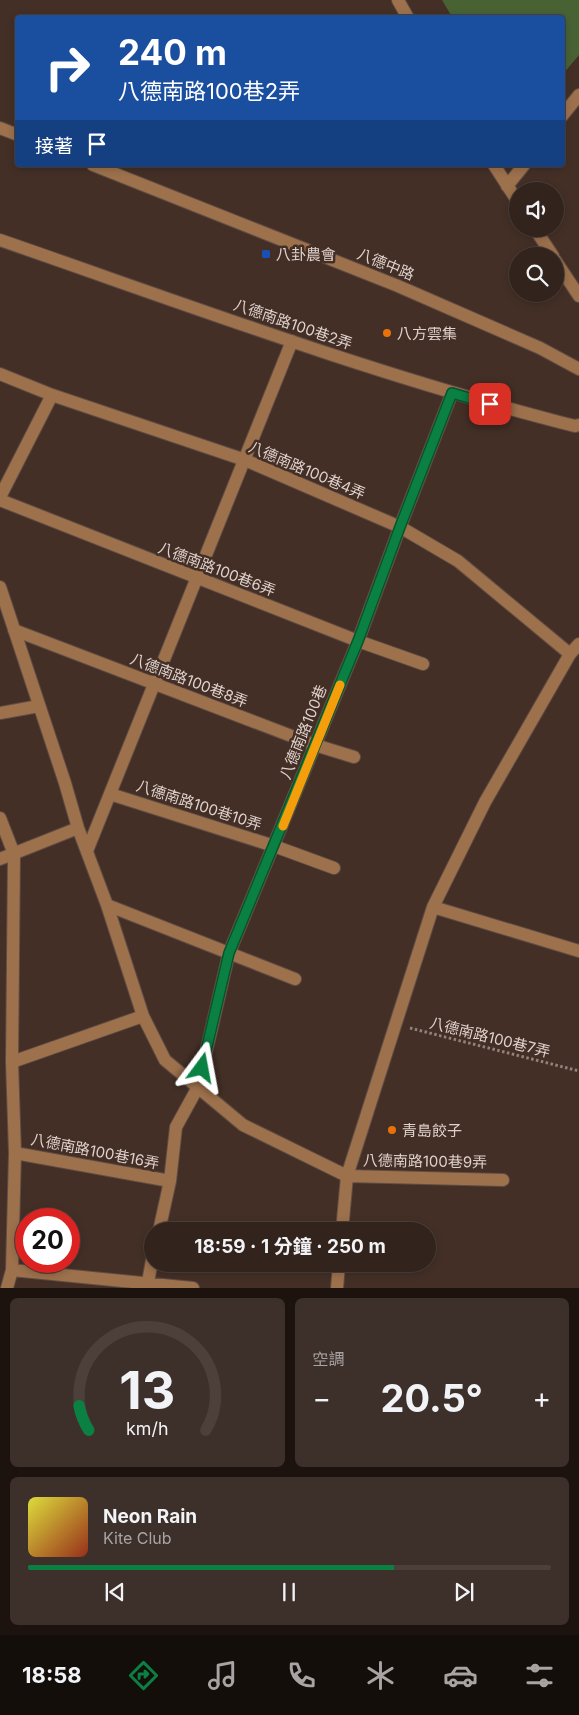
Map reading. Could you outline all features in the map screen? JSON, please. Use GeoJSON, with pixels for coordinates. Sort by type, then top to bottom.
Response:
{"type":"FeatureCollection","features":[{"type":"Feature","properties":{"kind":"street"},"geometry":{"type":"LineString","coordinates":[[398,0],[406,15]]}},
{"type":"Feature","properties":{"kind":"street"},"geometry":{"type":"LineString","coordinates":[[565,112],[579,95]]}},
{"type":"Feature","properties":{"kind":"street"},"geometry":{"type":"LineString","coordinates":[[0,128],[15,134]]}},
{"type":"Feature","properties":{"kind":"street","name":"八德中路"},"geometry":{"type":"LineString","coordinates":[[98,167],[398,286],[540,348],[579,369]]}},
{"type":"Feature","properties":{"kind":"street"},"geometry":{"type":"LineString","coordinates":[[495,167],[509,189]]}},
{"type":"Feature","properties":{"kind":"street"},"geometry":{"type":"LineString","coordinates":[[507,186],[522,167]]}},
{"type":"Feature","properties":{"kind":"street","name":"八德南路100巷2弄"},"geometry":{"type":"LineString","coordinates":[[0,240],[292,341],[452,393],[551,420],[575,426],[579,425]]}},
{"type":"Feature","properties":{"kind":"street"},"geometry":{"type":"LineString","coordinates":[[564,274],[579,296]]}},
{"type":"Feature","properties":{"kind":"street"},"geometry":{"type":"LineString","coordinates":[[87,851],[292,341]]}},
{"type":"Feature","properties":{"kind":"street","name":"八德南路100巷4弄"},"geometry":{"type":"LineString","coordinates":[[0,374],[52,395],[245,460],[400,527],[458,561],[575,649]]}},
{"type":"Feature","properties":{"kind":"street","name":"八德南路100巷"},"geometry":{"type":"LineString","coordinates":[[161,1222],[170,1181],[176,1127],[198,1087],[229,953],[358,641],[452,393]]}},
{"type":"Feature","properties":{"kind":"street"},"geometry":{"type":"LineString","coordinates":[[0,499],[52,395]]}},
{"type":"Feature","properties":{"kind":"street","name":"八德南路100巷6弄"},"geometry":{"type":"LineString","coordinates":[[0,499],[358,641],[423,664]]}},
{"type":"Feature","properties":{"kind":"street"},"geometry":{"type":"LineString","coordinates":[[0,587],[78,828],[107,905],[143,1016],[165,1060],[243,1125],[347,1176]]}},
{"type":"Feature","properties":{"kind":"street","name":"八德南路100巷8弄"},"geometry":{"type":"LineString","coordinates":[[14,630],[315,745],[354,757]]}},
{"type":"Feature","properties":{"kind":"street"},"geometry":{"type":"LineString","coordinates":[[343,1222],[347,1176],[433,907],[485,802],[575,649]]}},
{"type":"Feature","properties":{"kind":"street"},"geometry":{"type":"LineString","coordinates":[[0,713],[39,706]]}},
{"type":"Feature","properties":{"kind":"street","name":"八德南路100巷10弄"},"geometry":{"type":"LineString","coordinates":[[110,794],[274,846],[334,868]]}},
{"type":"Feature","properties":{"kind":"street"},"geometry":{"type":"LineString","coordinates":[[0,818],[14,854],[12,1062],[14,1152],[12,1270],[8,1288]]}},
{"type":"Feature","properties":{"kind":"street"},"geometry":{"type":"LineString","coordinates":[[0,859],[78,828]]}},
{"type":"Feature","properties":{"kind":"street"},"geometry":{"type":"LineString","coordinates":[[107,905],[295,978]]}},
{"type":"Feature","properties":{"kind":"street"},"geometry":{"type":"LineString","coordinates":[[433,907],[579,951]]}},
{"type":"Feature","properties":{"kind":"street"},"geometry":{"type":"LineString","coordinates":[[12,1062],[143,1016]]}},
{"type":"Feature","properties":{"kind":"street","name":"八德南路100巷16弄"},"geometry":{"type":"LineString","coordinates":[[14,1152],[170,1181]]}},
{"type":"Feature","properties":{"kind":"street","name":"八德南路100巷9弄"},"geometry":{"type":"LineString","coordinates":[[347,1176],[503,1180]]}},
{"type":"Feature","properties":{"kind":"street"},"geometry":{"type":"LineString","coordinates":[[12,1270],[147,1286],[193,1288]]}},
{"type":"Feature","properties":{"kind":"street"},"geometry":{"type":"LineString","coordinates":[[147,1286],[150,1272]]}},
{"type":"Feature","properties":{"kind":"street"},"geometry":{"type":"LineString","coordinates":[[337,1288],[338,1272]]}},
{"type":"Feature","properties":{"kind":"path","name":"八德南路100巷7弄"},"geometry":{"type":"LineString","coordinates":[[396,1024],[579,1072]]}},
{"type":"Feature","properties":{"kind":"green space"},"geometry":{"type":"Polygon","coordinates":[[[442,0],[579,0],[579,55],[565,72],[565,15],[451,15],[442,0]]]}},
{"type":"Feature","properties":{"kind":"slow traffic"},"geometry":{"type":"LineString","coordinates":[[283,826],[340,685]]}},
{"type":"Feature","properties":{"kind":"place","name":"八卦農會"},"geometry":{"type":"Point","coordinates":[266,254]}},
{"type":"Feature","properties":{"kind":"place","name":"八方雲集"},"geometry":{"type":"Point","coordinates":[387,333]}},
{"type":"Feature","properties":{"kind":"place","name":"青島餃子"},"geometry":{"type":"Point","coordinates":[392,1130]}},
{"type":"Feature","properties":{"kind":"route"},"geometry":{"type":"LineString","coordinates":[[202,1068],[229,953],[358,641],[452,393],[490,404]]}}]}
